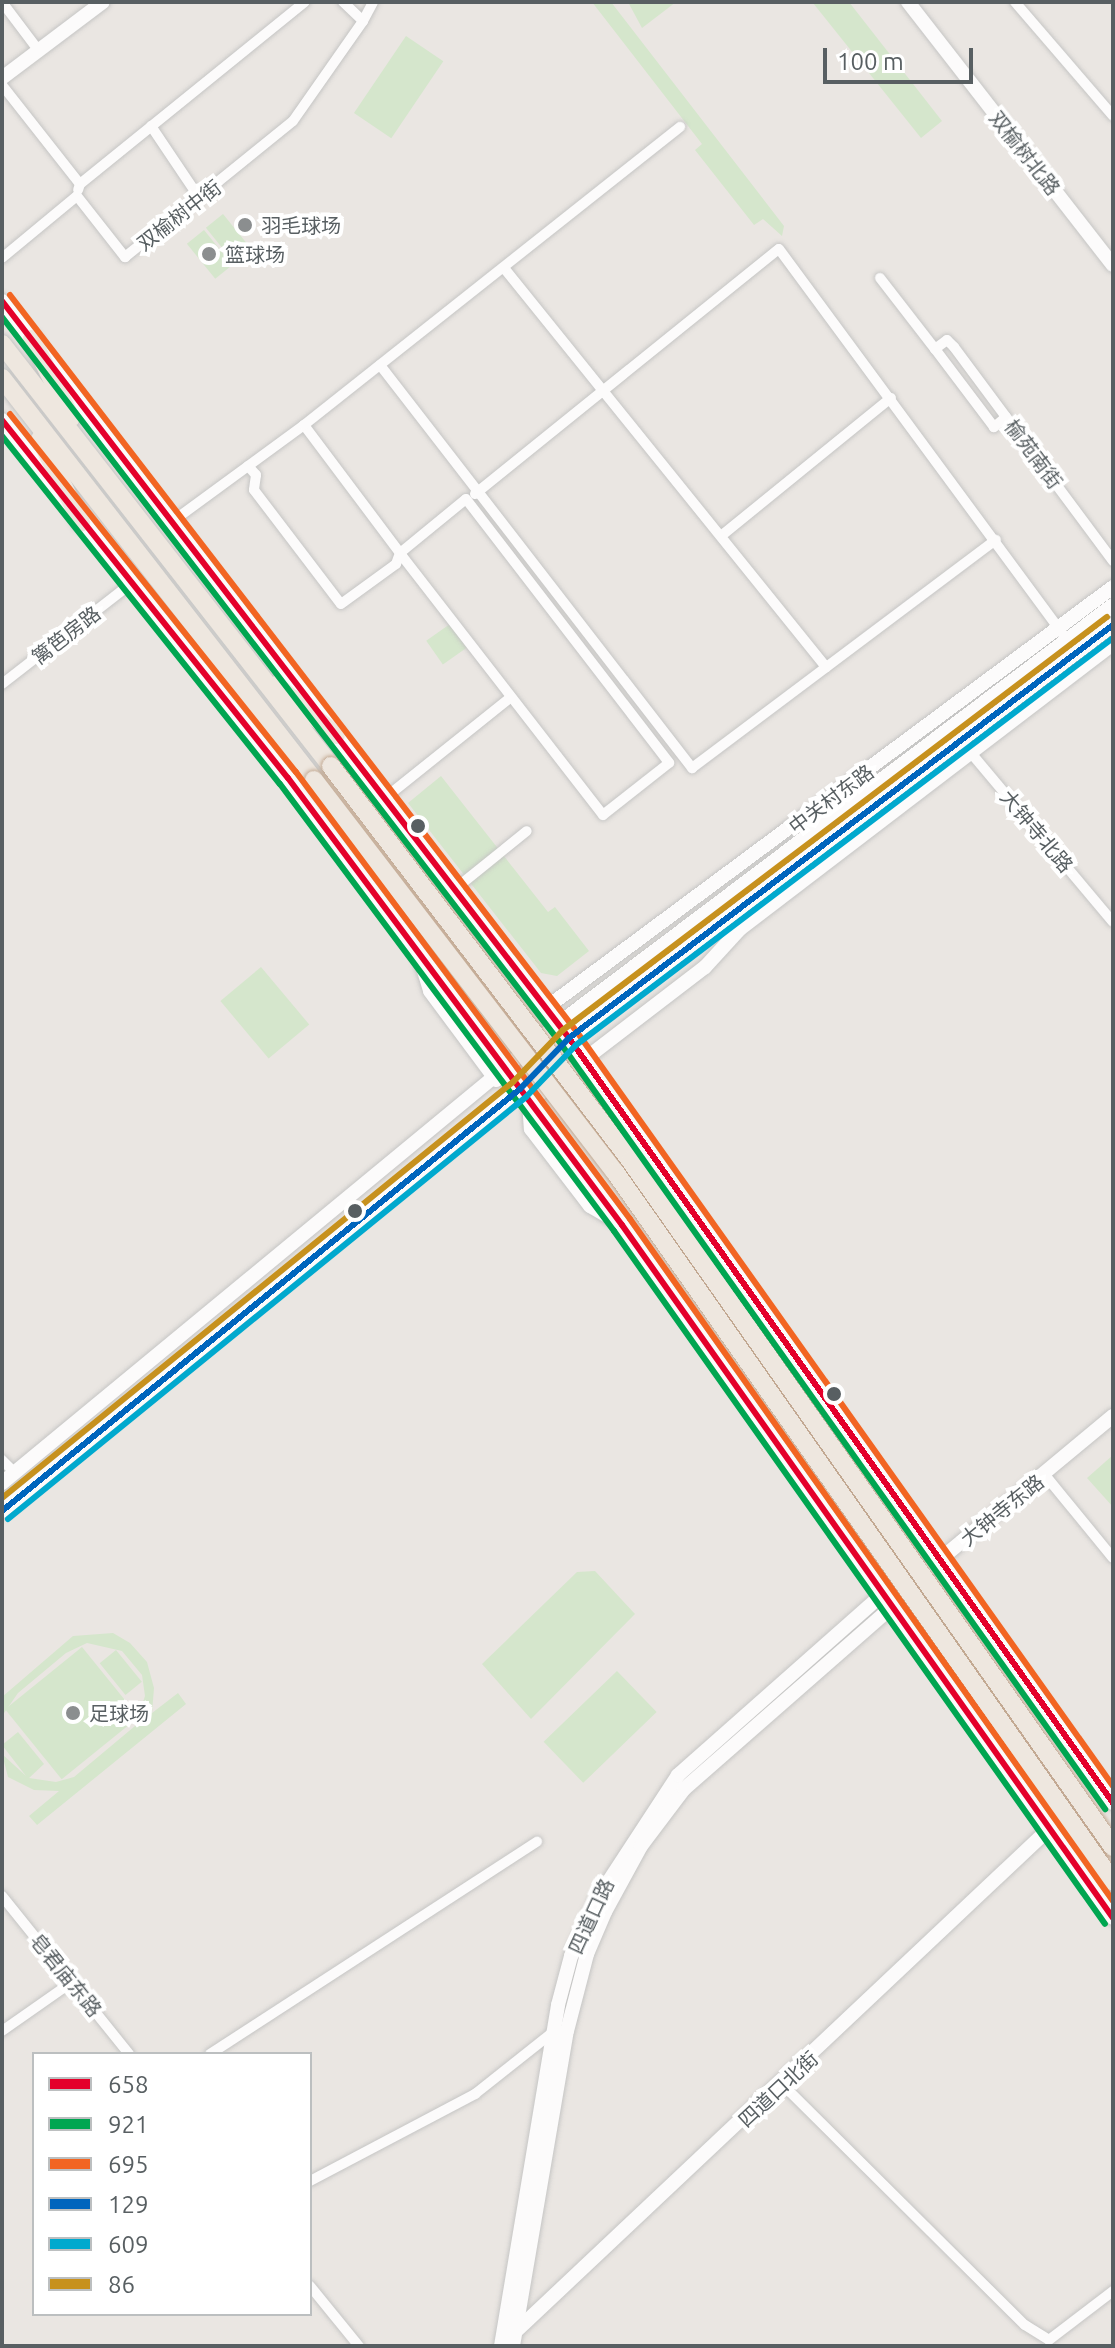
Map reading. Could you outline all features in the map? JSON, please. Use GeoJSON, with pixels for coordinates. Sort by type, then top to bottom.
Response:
{"type":"FeatureCollection","features":[{"type":"Feature","properties":{"kind":"highway"},"geometry":{"type":"LineString","coordinates":[[32,339],[86,449]]}},
{"type":"Feature","properties":{"kind":"highway"},"geometry":{"type":"LineString","coordinates":[[2,344],[331,766],[630,1160],[1113,1847]]}},
{"type":"Feature","properties":{"kind":"highway"},"geometry":{"type":"LineString","coordinates":[[2,378],[615,1172],[1113,1882]]}},
{"type":"Feature","properties":{"kind":"highway"},"geometry":{"type":"LineString","coordinates":[[23,405],[81,522]]}},
{"type":"Feature","properties":{"kind":"highway"},"geometry":{"type":"LineString","coordinates":[[247,659],[336,735]]}},
{"type":"Feature","properties":{"kind":"street"},"geometry":{"type":"LineString","coordinates":[[2,2],[39,51]]}},
{"type":"Feature","properties":{"kind":"street"},"geometry":{"type":"LineString","coordinates":[[2,78],[103,2]]}},
{"type":"Feature","properties":{"kind":"street"},"geometry":{"type":"LineString","coordinates":[[2,258],[77,196],[80,184],[305,2]]}},
{"type":"Feature","properties":{"kind":"street"},"geometry":{"type":"LineString","coordinates":[[343,2],[363,21]]}},
{"type":"Feature","properties":{"kind":"street","name":"双榆树中街"},"geometry":{"type":"LineString","coordinates":[[77,196],[125,257],[293,121],[373,2]]}},
{"type":"Feature","properties":{"kind":"street","name":"双榆树北路"},"geometry":{"type":"LineString","coordinates":[[908,2],[1113,265]]}},
{"type":"Feature","properties":{"kind":"street"},"geometry":{"type":"LineString","coordinates":[[1015,2],[1113,116]]}},
{"type":"Feature","properties":{"kind":"street"},"geometry":{"type":"LineString","coordinates":[[2,85],[80,184]]}},
{"type":"Feature","properties":{"kind":"street"},"geometry":{"type":"LineString","coordinates":[[151,126],[200,199]]}},
{"type":"Feature","properties":{"kind":"street"},"geometry":{"type":"LineString","coordinates":[[173,521],[304,425],[680,127]]}},
{"type":"Feature","properties":{"kind":"street"},"geometry":{"type":"LineString","coordinates":[[475,494],[606,392],[779,249],[1063,634]]}},
{"type":"Feature","properties":{"kind":"street"},"geometry":{"type":"LineString","coordinates":[[504,268],[826,667]]}},
{"type":"Feature","properties":{"kind":"street"},"geometry":{"type":"LineString","coordinates":[[880,278],[994,427],[1006,417]]}},
{"type":"Feature","properties":{"kind":"street"},"geometry":{"type":"LineString","coordinates":[[2,301],[569,1038],[1113,1803]]}},
{"type":"Feature","properties":{"kind":"street","name":"榆苑南街"},"geometry":{"type":"LineString","coordinates":[[935,349],[947,340],[954,347],[1113,561]]}},
{"type":"Feature","properties":{"kind":"street"},"geometry":{"type":"LineString","coordinates":[[380,365],[475,494],[692,768],[996,540]]}},
{"type":"Feature","properties":{"kind":"street"},"geometry":{"type":"LineString","coordinates":[[721,536],[891,398]]}},
{"type":"Feature","properties":{"kind":"street"},"geometry":{"type":"LineString","coordinates":[[2,420],[129,585],[288,778],[457,1005],[502,1076]]}},
{"type":"Feature","properties":{"kind":"street"},"geometry":{"type":"LineString","coordinates":[[248,466],[256,475],[254,490],[341,604],[396,564],[400,553],[466,499],[669,763],[603,815],[400,553],[304,425]]}},
{"type":"Feature","properties":{"kind":"street","name":"篱笆房路"},"geometry":{"type":"LineString","coordinates":[[2,684],[129,585]]}},
{"type":"Feature","properties":{"kind":"street","name":"中关村东路"},"geometry":{"type":"LineString","coordinates":[[2,1483],[502,1076],[558,1024],[1063,634],[1113,587]]}},
{"type":"Feature","properties":{"kind":"street","name":"中关村东路"},"geometry":{"type":"LineString","coordinates":[[546,1008],[1063,634],[1113,605]]}},
{"type":"Feature","properties":{"kind":"street","name":"中关村东路"},"geometry":{"type":"LineString","coordinates":[[529,1102],[705,967],[740,929],[1113,625]]}},
{"type":"Feature","properties":{"kind":"street","name":"中关村东路"},"geometry":{"type":"LineString","coordinates":[[2,1511],[520,1089],[569,1038],[965,747],[1113,644]]}},
{"type":"Feature","properties":{"kind":"street"},"geometry":{"type":"LineString","coordinates":[[385,798],[511,697]]}},
{"type":"Feature","properties":{"kind":"street","name":"大钟寺北路"},"geometry":{"type":"LineString","coordinates":[[965,747],[1113,922]]}},
{"type":"Feature","properties":{"kind":"street"},"geometry":{"type":"LineString","coordinates":[[455,889],[527,831]]}},
{"type":"Feature","properties":{"kind":"street"},"geometry":{"type":"LineString","coordinates":[[420,956],[430,991],[502,1076],[520,1089],[529,1102],[531,1129],[590,1206],[622,1225],[1113,1918]]}},
{"type":"Feature","properties":{"kind":"street"},"geometry":{"type":"LineString","coordinates":[[457,1005],[512,964]]}},
{"type":"Feature","properties":{"kind":"street"},"geometry":{"type":"LineString","coordinates":[[485,984],[558,1080]]}},
{"type":"Feature","properties":{"kind":"street","name":"大钟寺东路"},"geometry":{"type":"LineString","coordinates":[[889,1600],[941,1561],[1113,1416]]}},
{"type":"Feature","properties":{"kind":"street"},"geometry":{"type":"LineString","coordinates":[[2,1460],[15,1473]]}},
{"type":"Feature","properties":{"kind":"street"},"geometry":{"type":"LineString","coordinates":[[817,1500],[871,1463]]}},
{"type":"Feature","properties":{"kind":"street"},"geometry":{"type":"LineString","coordinates":[[1045,1475],[1113,1558]]}},
{"type":"Feature","properties":{"kind":"street","name":"四道口路"},"geometry":{"type":"LineString","coordinates":[[501,2346],[552,2033],[565,1976],[587,1918],[665,1791],[705,1747],[889,1600]]}},
{"type":"Feature","properties":{"kind":"street","name":"四道口路"},"geometry":{"type":"LineString","coordinates":[[514,2339],[567,2031],[587,1954],[605,1912],[641,1846],[684,1789],[889,1600]]}},
{"type":"Feature","properties":{"kind":"street"},"geometry":{"type":"LineString","coordinates":[[965,1706],[1017,1669]]}},
{"type":"Feature","properties":{"kind":"street","name":"四道口北街"},"geometry":{"type":"LineString","coordinates":[[501,2346],[514,2339],[1050,1828]]}},
{"type":"Feature","properties":{"kind":"street"},"geometry":{"type":"LineString","coordinates":[[213,2052],[537,1842]]}},
{"type":"Feature","properties":{"kind":"street","name":"皂君庙东路"},"geometry":{"type":"LineString","coordinates":[[2,1896],[127,2052]]}},
{"type":"Feature","properties":{"kind":"street"},"geometry":{"type":"LineString","coordinates":[[2,2031],[72,1982]]}},
{"type":"Feature","properties":{"kind":"street"},"geometry":{"type":"LineString","coordinates":[[312,2180],[475,2094],[552,2033]]}},
{"type":"Feature","properties":{"kind":"street"},"geometry":{"type":"LineString","coordinates":[[782,2084],[1025,2325],[1049,2340],[1113,2291]]}},
{"type":"Feature","properties":{"kind":"street"},"geometry":{"type":"LineString","coordinates":[[312,2288],[359,2346]]}},
{"type":"Feature","properties":{"kind":"green space"},"geometry":{"type":"Polygon","coordinates":[[[592,2],[611,2],[784,226],[782,236],[763,219],[754,225],[695,150],[702,144],[592,2]]]}},
{"type":"Feature","properties":{"kind":"green space"},"geometry":{"type":"Polygon","coordinates":[[[628,2],[676,2],[642,28],[628,2]]]}},
{"type":"Feature","properties":{"kind":"green space"},"geometry":{"type":"Polygon","coordinates":[[[849,2],[942,121],[921,138],[813,3],[849,2]]]}},
{"type":"Feature","properties":{"kind":"green space"},"geometry":{"type":"Polygon","coordinates":[[[406,36],[443,61],[391,138],[354,113],[406,36]]]}},
{"type":"Feature","properties":{"kind":"green space","name":"篮球场"},"geometry":{"type":"Polygon","coordinates":[[[223,214],[251,249],[234,263],[206,228],[223,214]]]}},
{"type":"Feature","properties":{"kind":"green space","name":"篮球场"},"geometry":{"type":"Polygon","coordinates":[[[204,230],[232,265],[215,279],[187,244],[204,230]]]}},
{"type":"Feature","properties":{"kind":"green space"},"geometry":{"type":"Polygon","coordinates":[[[450,624],[467,648],[443,664],[426,641],[450,624]]]}},
{"type":"Feature","properties":{"kind":"green space"},"geometry":{"type":"Polygon","coordinates":[[[441,776],[548,912],[555,907],[589,951],[557,976],[541,973],[408,803],[441,776]]]}},
{"type":"Feature","properties":{"kind":"green space"},"geometry":{"type":"Polygon","coordinates":[[[261,967],[309,1024],[269,1059],[220,1001],[261,967]]]}},
{"type":"Feature","properties":{"kind":"green space"},"geometry":{"type":"Polygon","coordinates":[[[1113,1455],[1113,1507],[1087,1478],[1113,1455]]]}},
{"type":"Feature","properties":{"kind":"green space"},"geometry":{"type":"Polygon","coordinates":[[[595,1571],[635,1614],[531,1719],[482,1664],[577,1572],[595,1571]]]}},
{"type":"Feature","properties":{"kind":"green space"},"geometry":{"type":"Polygon","coordinates":[[[113,1633],[130,1643],[147,1662],[154,1688],[152,1713],[178,1693],[186,1704],[37,1825],[29,1816],[59,1791],[34,1790],[8,1777],[2,1754],[26,1776],[2,1745],[18,1732],[44,1764],[29,1778],[56,1782],[74,1777],[135,1726],[145,1696],[142,1675],[122,1651],[87,1643],[66,1653],[18,1693],[2,1716],[2,1697],[73,1636],[113,1633]]]}},
{"type":"Feature","properties":{"kind":"green space","name":"足球场"},"geometry":{"type":"Polygon","coordinates":[[[82,1647],[139,1717],[62,1779],[5,1709],[82,1647]]]}},
{"type":"Feature","properties":{"kind":"green space"},"geometry":{"type":"Polygon","coordinates":[[[116,1650],[142,1682],[125,1695],[100,1663],[116,1650]]]}},
{"type":"Feature","properties":{"kind":"green space"},"geometry":{"type":"Polygon","coordinates":[[[617,1671],[657,1712],[583,1783],[544,1742],[617,1671]]]}},
{"type":"Feature","properties":{"kind":"transit line","name":"695"},"geometry":{"type":"LineString","coordinates":[[10,295],[577,1032],[1113,1786]]}},
{"type":"Feature","properties":{"kind":"transit line","name":"658"},"geometry":{"type":"LineString","coordinates":[[2,301],[569,1038],[1113,1803]]}},
{"type":"Feature","properties":{"kind":"transit line","name":"921"},"geometry":{"type":"LineString","coordinates":[[2,317],[561,1044],[1105,1809]]}},
{"type":"Feature","properties":{"kind":"transit line","name":"695"},"geometry":{"type":"LineString","coordinates":[[10,414],[296,772],[630,1219],[1113,1901]]}},
{"type":"Feature","properties":{"kind":"transit line","name":"658"},"geometry":{"type":"LineString","coordinates":[[2,420],[288,778],[622,1225],[1113,1918]]}},
{"type":"Feature","properties":{"kind":"transit line","name":"921"},"geometry":{"type":"LineString","coordinates":[[2,436],[280,784],[614,1231],[1105,1924]]}},
{"type":"Feature","properties":{"kind":"transit line","name":"86"},"geometry":{"type":"LineString","coordinates":[[2,1498],[513,1082],[563,1030],[1107,617]]}},
{"type":"Feature","properties":{"kind":"transit line","name":"129"},"geometry":{"type":"LineString","coordinates":[[2,1511],[520,1089],[569,1038],[1113,625]]}},
{"type":"Feature","properties":{"kind":"transit line","name":"609"},"geometry":{"type":"LineString","coordinates":[[8,1519],[526,1097],[576,1045],[1113,638]]}},
{"type":"Feature","properties":{"kind":"place","name":"羽毛球场"},"geometry":{"type":"Point","coordinates":[245,225]}},
{"type":"Feature","properties":{"kind":"place","name":"篮球场"},"geometry":{"type":"Point","coordinates":[209,254]}},
{"type":"Feature","properties":{"kind":"place","name":"足球场"},"geometry":{"type":"Point","coordinates":[73,1713]}}]}
